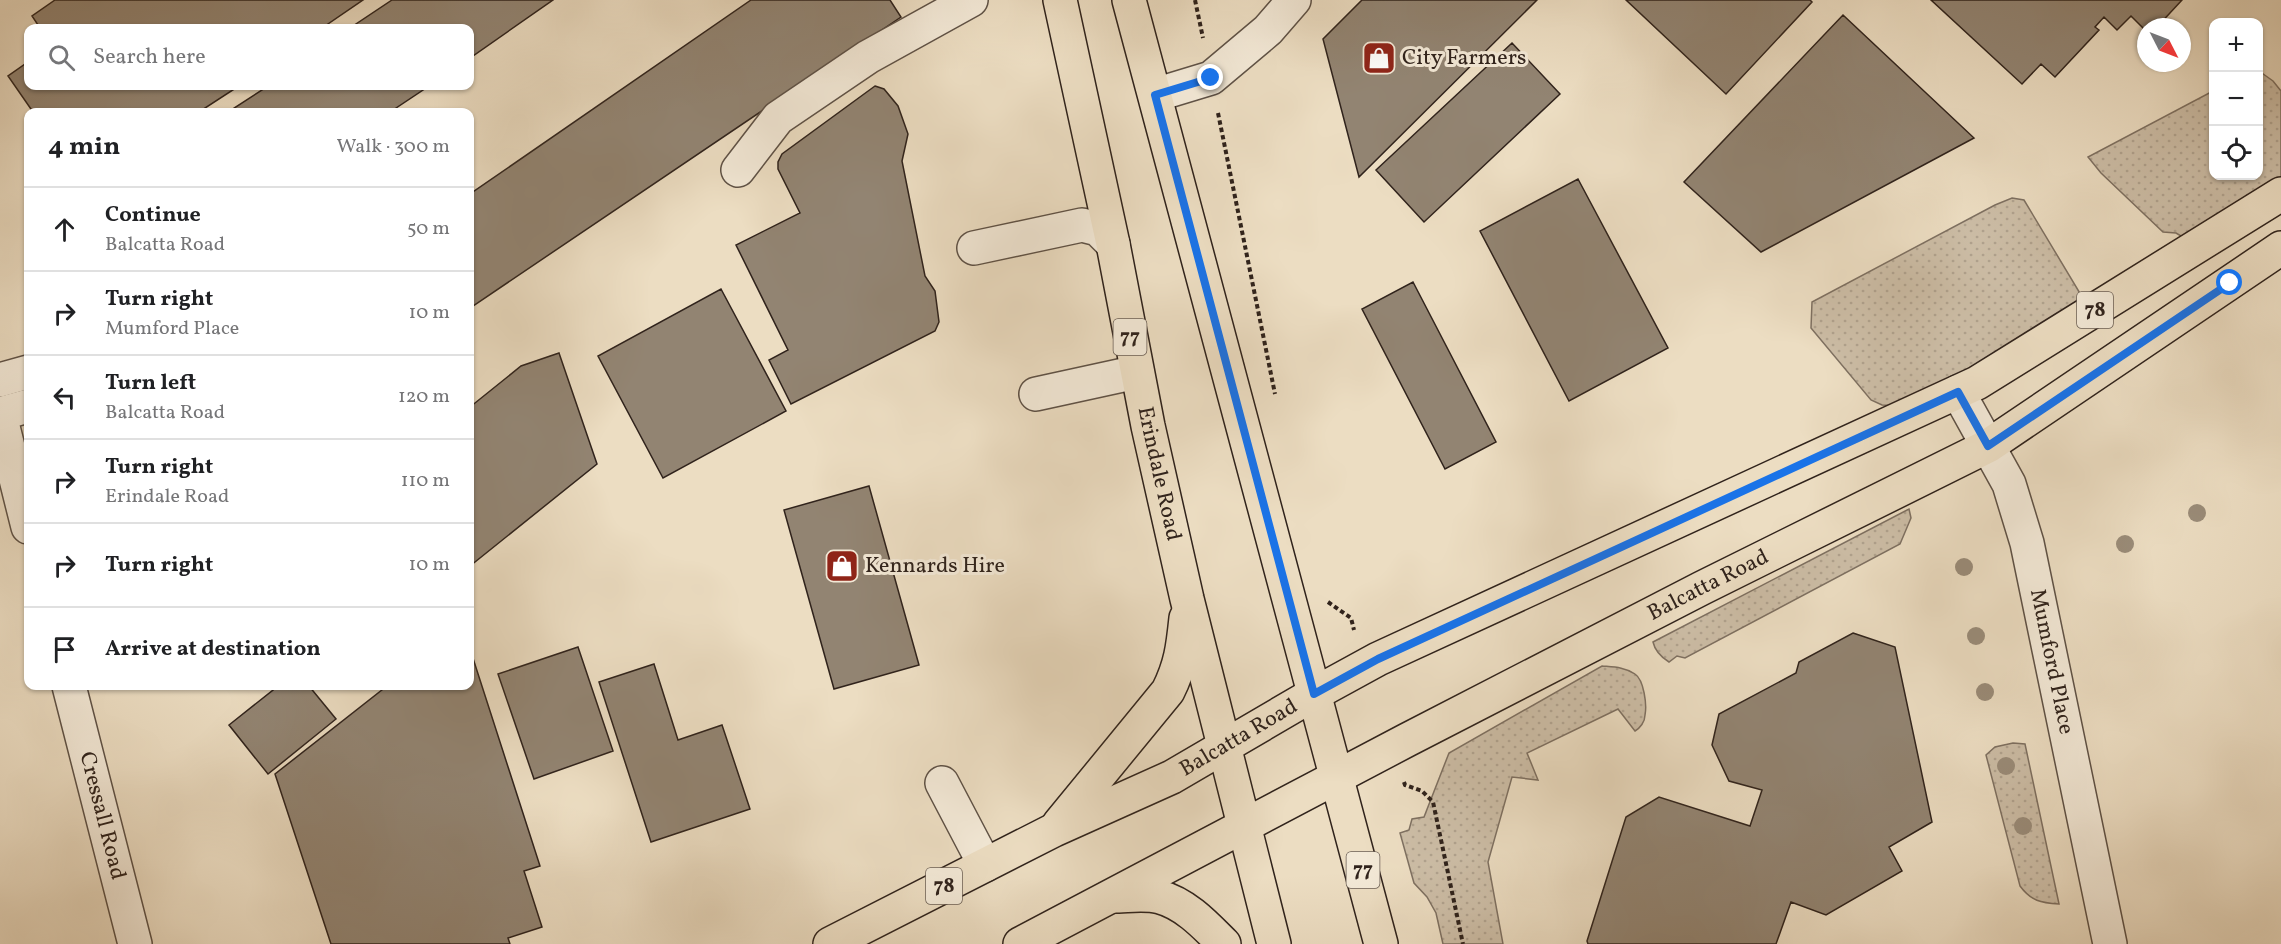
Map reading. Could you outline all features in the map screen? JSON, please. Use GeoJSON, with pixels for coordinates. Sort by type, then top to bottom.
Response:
{"type":"FeatureCollection","features":[{"type":"Feature","properties":{"kind":"main road","name":"77"},"geometry":{"type":"LineString","coordinates":[[1130,0],[1381,944]]}},
{"type":"Feature","properties":{"kind":"main road","name":"Erindale Road"},"geometry":{"type":"LineString","coordinates":[[1062,4],[1113,244],[1137,372],[1187,599],[1274,944]]}},
{"type":"Feature","properties":{"kind":"main road","name":"Balcatta Road"},"geometry":{"type":"LineString","coordinates":[[830,944],[1054,830],[1172,777],[1378,659],[1977,383],[2281,194]]}},
{"type":"Feature","properties":{"kind":"main road","name":"Balcatta Road"},"geometry":{"type":"LineString","coordinates":[[1020,944],[1336,777],[1702,588],[1988,446],[2281,248]]}},
{"type":"Feature","properties":{"kind":"main road"},"geometry":{"type":"LineString","coordinates":[[1054,830],[1168,691],[1177,674],[1182,655],[1187,599]]}},
{"type":"Feature","properties":{"kind":"main road"},"geometry":{"type":"LineString","coordinates":[[1112,896],[1158,896],[1168,900],[1201,921],[1224,944]]}},
{"type":"Feature","properties":{"kind":"street"},"geometry":{"type":"LineString","coordinates":[[738,170],[778,118],[868,57],[971,0]]}},
{"type":"Feature","properties":{"kind":"street"},"geometry":{"type":"LineString","coordinates":[[1155,95],[1211,78],[1268,30],[1294,0]]}},
{"type":"Feature","properties":{"kind":"street"},"geometry":{"type":"LineString","coordinates":[[974,248],[1082,225],[1098,230],[1113,244]]}},
{"type":"Feature","properties":{"kind":"street"},"geometry":{"type":"LineString","coordinates":[[1036,394],[1137,372]]}},
{"type":"Feature","properties":{"kind":"street"},"geometry":{"type":"LineString","coordinates":[[0,380],[24,373]]}},
{"type":"Feature","properties":{"kind":"street","name":"Mumford Place"},"geometry":{"type":"LineString","coordinates":[[1958,392],[2009,484],[2027,543],[2110,944]]}},
{"type":"Feature","properties":{"kind":"street"},"geometry":{"type":"LineString","coordinates":[[24,407],[0,414],[24,511]]}},
{"type":"Feature","properties":{"kind":"street","name":"Cressall Road"},"geometry":{"type":"LineString","coordinates":[[70,690],[135,944]]}},
{"type":"Feature","properties":{"kind":"street"},"geometry":{"type":"LineString","coordinates":[[942,783],[985,866]]}},
{"type":"Feature","properties":{"kind":"path"},"geometry":{"type":"LineString","coordinates":[[1195,0],[1276,396]]}},
{"type":"Feature","properties":{"kind":"path"},"geometry":{"type":"LineString","coordinates":[[1322,596],[1329,604],[1351,618]]}},
{"type":"Feature","properties":{"kind":"path"},"geometry":{"type":"LineString","coordinates":[[1405,785],[1422,791],[1433,802],[1463,944]]}},
{"type":"Feature","properties":{"kind":"shaded area"},"geometry":{"type":"Polygon","coordinates":[[[2263,74],[2281,91],[2281,179],[2193,243],[2176,233],[2163,232],[2101,173],[2088,157],[2209,93],[2209,180],[2263,180],[2263,74]]]}},
{"type":"Feature","properties":{"kind":"shaded area"},"geometry":{"type":"Polygon","coordinates":[[[2012,198],[2024,200],[2081,295],[2081,299],[2060,322],[1898,406],[1882,405],[1871,400],[1811,328],[1812,302],[2012,198]]]}},
{"type":"Feature","properties":{"kind":"shaded area"},"geometry":{"type":"Polygon","coordinates":[[[1909,509],[1911,518],[1900,544],[1685,658],[1677,656],[1669,662],[1655,648],[1653,642],[1909,509]]]}},
{"type":"Feature","properties":{"kind":"shaded area"},"geometry":{"type":"Polygon","coordinates":[[[1602,666],[1623,669],[1638,677],[1645,699],[1646,711],[1643,722],[1635,731],[1618,709],[1527,753],[1538,780],[1512,777],[1488,862],[1503,944],[1443,944],[1436,913],[1427,897],[1414,883],[1400,833],[1409,830],[1412,819],[1424,817],[1449,753],[1602,666]]]}},
{"type":"Feature","properties":{"kind":"shaded area"},"geometry":{"type":"Polygon","coordinates":[[[2013,743],[2025,744],[2059,904],[2037,900],[2028,895],[2020,886],[1986,755],[1995,747],[2013,743]]]}},
{"type":"Feature","properties":{"kind":"building"},"geometry":{"type":"Polygon","coordinates":[[[55,0],[363,0],[328,24],[37,24],[32,16],[55,0]]]}},
{"type":"Feature","properties":{"kind":"building"},"geometry":{"type":"Polygon","coordinates":[[[392,0],[553,0],[474,55],[474,24],[356,24],[392,0]]]}},
{"type":"Feature","properties":{"kind":"building"},"geometry":{"type":"Polygon","coordinates":[[[751,0],[890,0],[901,17],[474,305],[474,191],[751,0]]]}},
{"type":"Feature","properties":{"kind":"building"},"geometry":{"type":"Polygon","coordinates":[[[1362,0],[1537,0],[1359,177],[1323,39],[1362,0]]]}},
{"type":"Feature","properties":{"kind":"building"},"geometry":{"type":"Polygon","coordinates":[[[1626,0],[1810,0],[1812,2],[1726,94],[1626,0]]]}},
{"type":"Feature","properties":{"kind":"building"},"geometry":{"type":"Polygon","coordinates":[[[1931,0],[2182,0],[2165,18],[2137,18],[2137,22],[2131,16],[2117,30],[2104,17],[2095,27],[2099,30],[2055,77],[2041,64],[2022,84],[1931,0]]]}},
{"type":"Feature","properties":{"kind":"building"},"geometry":{"type":"Polygon","coordinates":[[[1843,15],[1974,138],[1761,252],[1684,182],[1843,15]]]}},
{"type":"Feature","properties":{"kind":"building"},"geometry":{"type":"Polygon","coordinates":[[[1512,43],[1560,94],[1424,222],[1376,170],[1512,43]]]}},
{"type":"Feature","properties":{"kind":"building"},"geometry":{"type":"Polygon","coordinates":[[[24,65],[24,90],[233,90],[205,108],[30,108],[8,76],[24,65]]]}},
{"type":"Feature","properties":{"kind":"building"},"geometry":{"type":"Polygon","coordinates":[[[875,86],[884,89],[898,106],[908,134],[902,161],[925,276],[935,291],[939,322],[935,331],[791,404],[769,360],[788,350],[736,245],[800,213],[778,169],[778,162],[782,154],[875,86]]]}},
{"type":"Feature","properties":{"kind":"building"},"geometry":{"type":"Polygon","coordinates":[[[262,90],[423,90],[396,108],[234,108],[262,90]]]}},
{"type":"Feature","properties":{"kind":"building"},"geometry":{"type":"Polygon","coordinates":[[[1578,179],[1668,348],[1569,401],[1480,231],[1578,179]]]}},
{"type":"Feature","properties":{"kind":"building"},"geometry":{"type":"Polygon","coordinates":[[[1413,282],[1496,442],[1445,469],[1362,309],[1413,282]]]}},
{"type":"Feature","properties":{"kind":"building"},"geometry":{"type":"Polygon","coordinates":[[[721,289],[786,411],[663,478],[598,356],[721,289]]]}},
{"type":"Feature","properties":{"kind":"building"},"geometry":{"type":"Polygon","coordinates":[[[559,353],[597,464],[474,563],[474,404],[521,366],[559,353]]]}},
{"type":"Feature","properties":{"kind":"building"},"geometry":{"type":"Polygon","coordinates":[[[869,486],[919,665],[834,689],[784,510],[869,486]]]}},
{"type":"Feature","properties":{"kind":"building"},"geometry":{"type":"Polygon","coordinates":[[[1853,633],[1895,647],[1932,822],[1889,847],[1902,871],[1826,915],[1791,902],[1776,944],[1588,944],[1587,941],[1626,817],[1659,797],[1750,826],[1762,790],[1729,781],[1712,745],[1719,714],[1796,673],[1799,662],[1853,633]]]}},
{"type":"Feature","properties":{"kind":"building"},"geometry":{"type":"Polygon","coordinates":[[[578,647],[613,751],[534,779],[498,674],[578,647]]]}},
{"type":"Feature","properties":{"kind":"building"},"geometry":{"type":"Polygon","coordinates":[[[474,661],[540,866],[524,871],[542,927],[508,938],[510,944],[331,944],[275,774],[382,690],[474,690],[474,661]]]}},
{"type":"Feature","properties":{"kind":"building"},"geometry":{"type":"Polygon","coordinates":[[[654,664],[678,740],[722,725],[750,809],[651,842],[599,682],[654,664]]]}},
{"type":"Feature","properties":{"kind":"building"},"geometry":{"type":"Polygon","coordinates":[[[273,690],[312,690],[336,719],[268,774],[229,725],[273,690]]]}},
{"type":"Feature","properties":{"kind":"place","name":"City Farmers"},"geometry":{"type":"Point","coordinates":[1379,58]}},
{"type":"Feature","properties":{"kind":"place","name":"Kennards Hire"},"geometry":{"type":"Point","coordinates":[842,566]}},
{"type":"Feature","properties":{"kind":"route"},"geometry":{"type":"LineString","coordinates":[[1211,78],[1155,95],[1314,694],[1378,659],[1958,392],[1988,446],[2230,283]]}}]}
